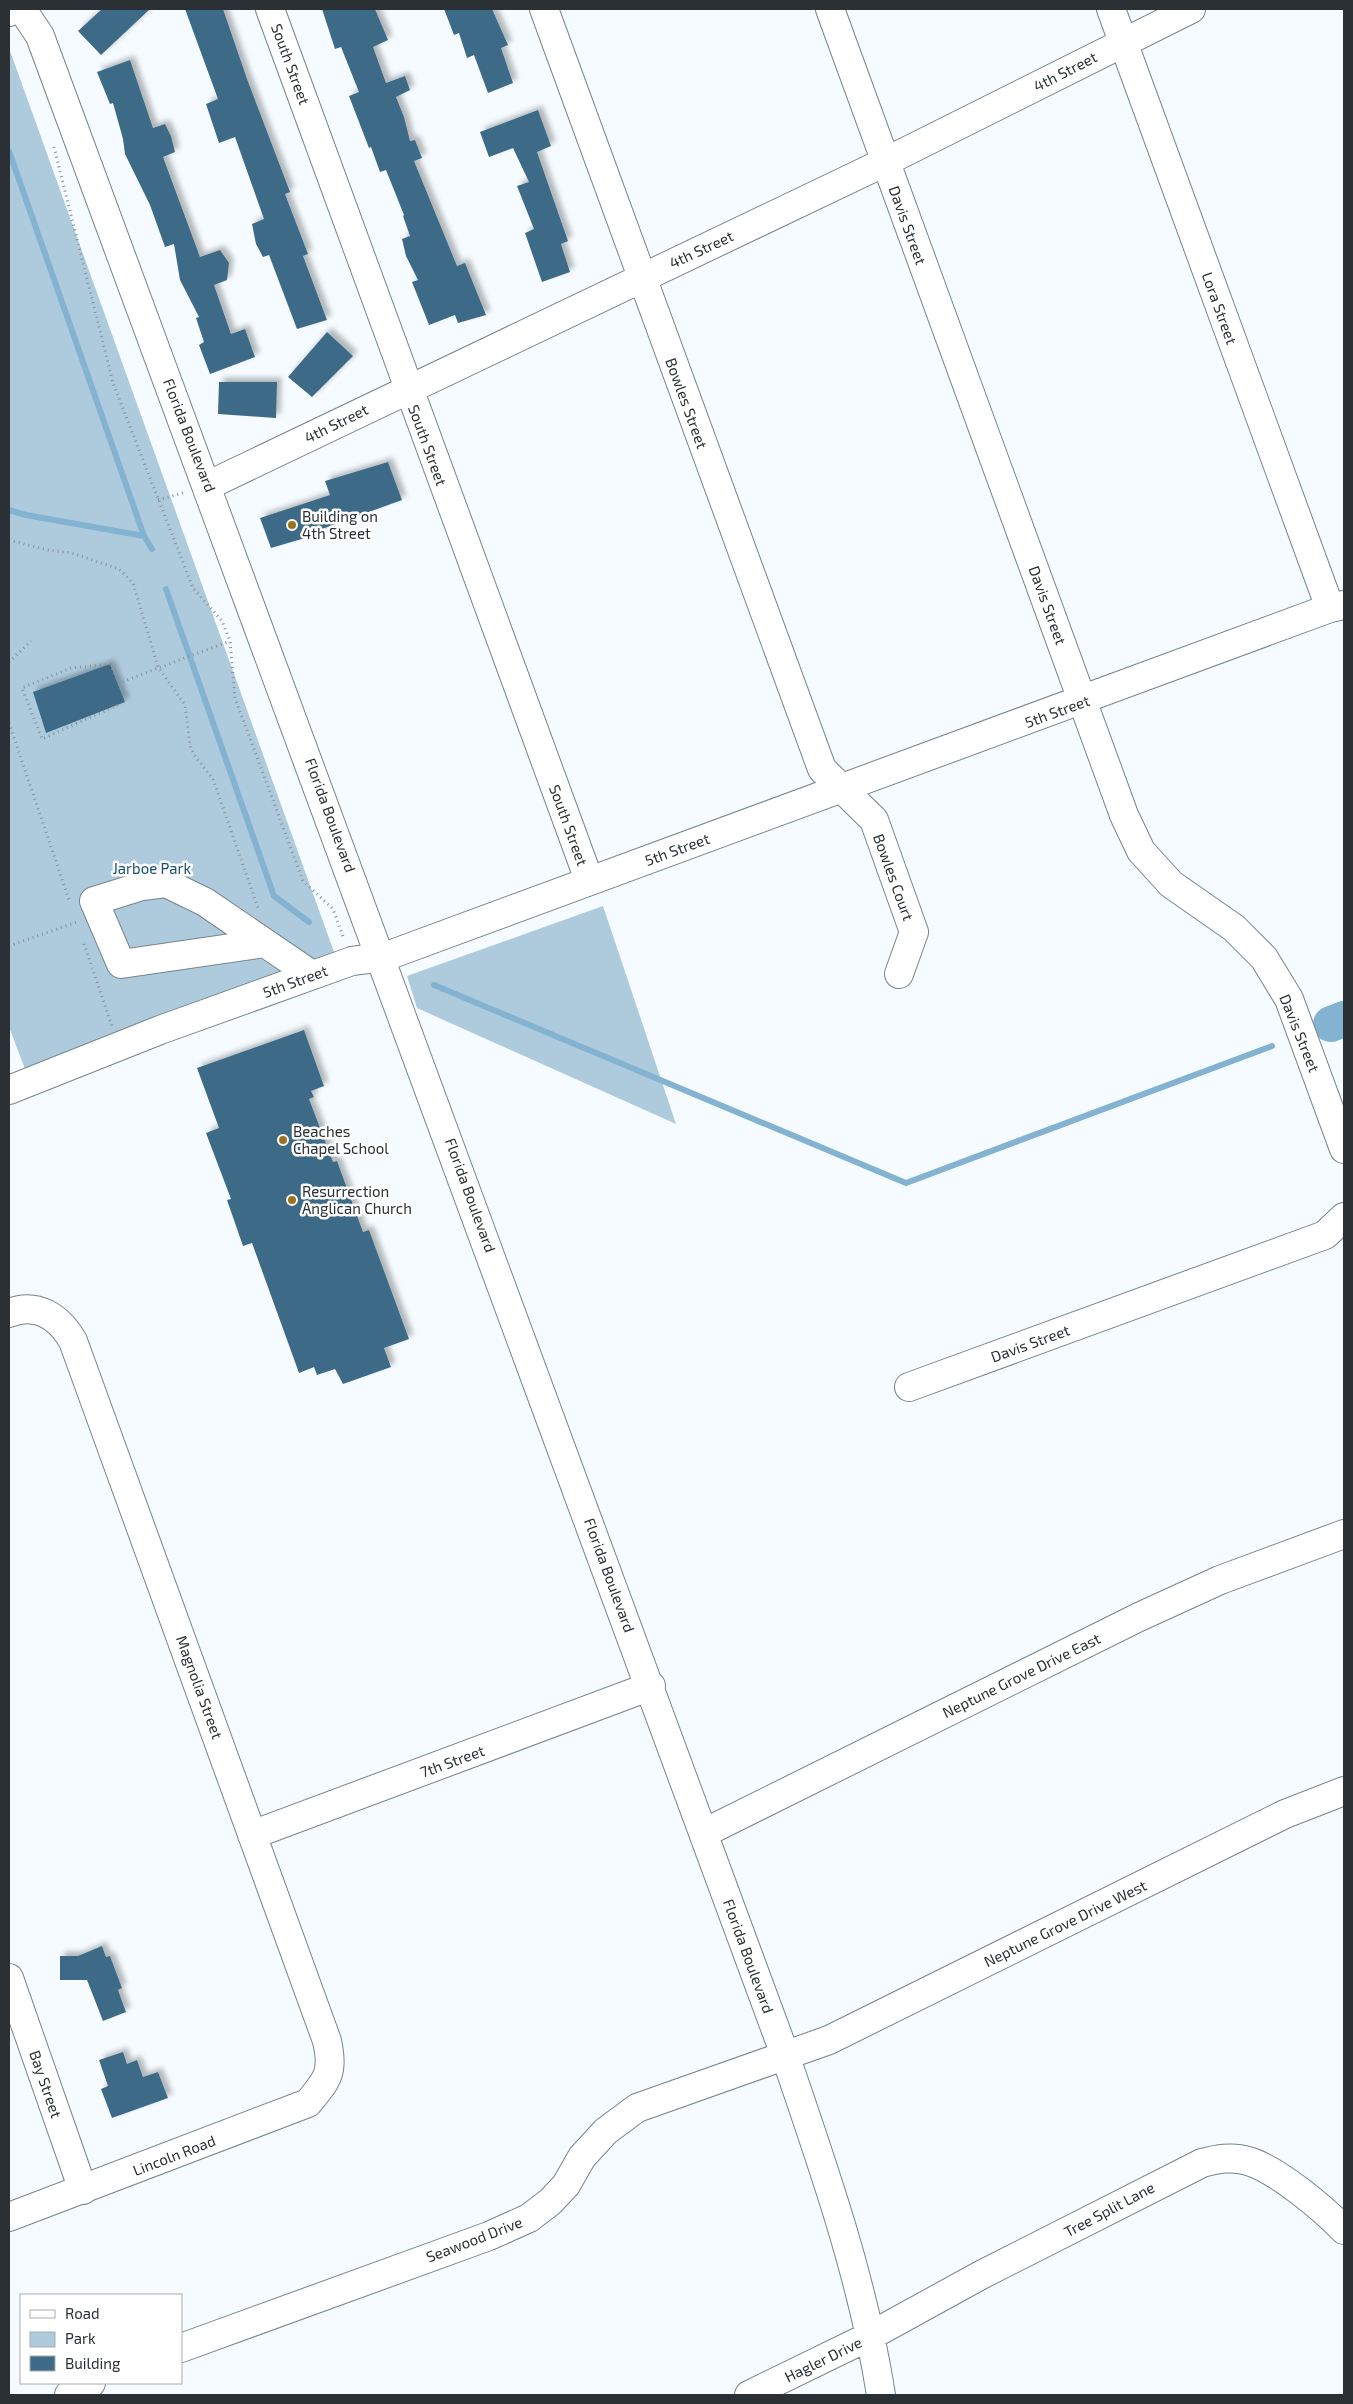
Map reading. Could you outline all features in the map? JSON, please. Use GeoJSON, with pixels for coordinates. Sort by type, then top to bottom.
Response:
{"type":"FeatureCollection","features":[{"type":"Feature","properties":{"kind":"street"},"geometry":{"type":"LineString","coordinates":[[9,12],[15,9]]}},
{"type":"Feature","properties":{"kind":"street","name":"Florida Boulevard"},"geometry":{"type":"LineString","coordinates":[[22,9],[40,36],[209,485],[384,957],[785,2055],[830,2187],[870,2336],[881,2395]]}},
{"type":"Feature","properties":{"kind":"street","name":"South Street"},"geometry":{"type":"LineString","coordinates":[[270,9],[589,880]]}},
{"type":"Feature","properties":{"kind":"street","name":"Bowles Street"},"geometry":{"type":"LineString","coordinates":[[544,9],[822,769],[843,789]]}},
{"type":"Feature","properties":{"kind":"street","name":"Davis Street"},"geometry":{"type":"LineString","coordinates":[[830,9],[1124,815],[1141,851],[1171,884],[1234,928],[1264,958],[1289,998],[1344,1149]]}},
{"type":"Feature","properties":{"kind":"street","name":"Lora Street"},"geometry":{"type":"LineString","coordinates":[[1111,9],[1337,606]]}},
{"type":"Feature","properties":{"kind":"street","name":"4th Street"},"geometry":{"type":"LineString","coordinates":[[209,485],[408,388],[885,162],[1191,9]]}},
{"type":"Feature","properties":{"kind":"street","name":"5th Street"},"geometry":{"type":"LineString","coordinates":[[9,1090],[118,1046],[352,960],[384,957],[589,880],[1083,702],[1337,606]]}},
{"type":"Feature","properties":{"kind":"street","name":"Bowles Court"},"geometry":{"type":"LineString","coordinates":[[843,789],[874,820],[914,932],[899,974]]}},
{"type":"Feature","properties":{"kind":"street"},"geometry":{"type":"LineString","coordinates":[[265,943],[121,964],[94,901],[142,886],[166,883],[205,902],[312,975]]}},
{"type":"Feature","properties":{"kind":"street","name":"Davis Street"},"geometry":{"type":"LineString","coordinates":[[908,1387],[1325,1235],[1344,1217]]}},
{"type":"Feature","properties":{"kind":"street","name":"Magnolia Street"},"geometry":{"type":"LineString","coordinates":[[9,1313],[28,1309],[42,1311],[65,1327],[73,1340],[111,1440],[327,2041],[331,2060],[328,2077]]}},
{"type":"Feature","properties":{"kind":"street","name":"Neptune Grove Drive East"},"geometry":{"type":"LineString","coordinates":[[704,1833],[1139,1617],[1220,1580],[1344,1534]]}},
{"type":"Feature","properties":{"kind":"street","name":"7th Street"},"geometry":{"type":"LineString","coordinates":[[252,1835],[651,1686]]}},
{"type":"Feature","properties":{"kind":"street","name":"Neptune Grove Drive West"},"geometry":{"type":"LineString","coordinates":[[785,2055],[829,2040],[1285,1814],[1344,1791]]}},
{"type":"Feature","properties":{"kind":"street","name":"Bay Street"},"geometry":{"type":"LineString","coordinates":[[9,1978],[83,2190]]}},
{"type":"Feature","properties":{"kind":"street","name":"Seawood Drive"},"geometry":{"type":"LineString","coordinates":[[182,2348],[489,2236],[529,2218],[550,2202],[566,2185],[582,2157],[606,2131],[637,2108],[785,2055]]}},
{"type":"Feature","properties":{"kind":"street","name":"Lincoln Road"},"geometry":{"type":"LineString","coordinates":[[9,2217],[308,2103],[328,2077]]}},
{"type":"Feature","properties":{"kind":"street","name":"Tree Split Lane"},"geometry":{"type":"LineString","coordinates":[[870,2336],[972,2280],[1174,2175],[1202,2163],[1216,2160],[1247,2160],[1269,2170],[1332,2218],[1344,2230]]}},
{"type":"Feature","properties":{"kind":"street","name":"Hagler Drive"},"geometry":{"type":"LineString","coordinates":[[749,2395],[870,2336]]}},
{"type":"Feature","properties":{"kind":"street"},"geometry":{"type":"LineString","coordinates":[[69,2395],[74,2389],[87,2384]]}},
{"type":"Feature","properties":{"kind":"path"},"geometry":{"type":"LineString","coordinates":[[53,143],[114,383],[193,588],[222,621],[230,641],[235,698],[303,881],[333,909],[352,960]]}},
{"type":"Feature","properties":{"kind":"path"},"geometry":{"type":"LineString","coordinates":[[9,540],[47,550],[72,553],[118,569],[133,583],[158,668],[185,705],[190,746],[195,756],[213,779],[258,910]]}},
{"type":"Feature","properties":{"kind":"path"},"geometry":{"type":"LineString","coordinates":[[118,705],[42,739],[22,688],[71,668],[110,664],[119,683],[230,641]]}},
{"type":"Feature","properties":{"kind":"path"},"geometry":{"type":"LineString","coordinates":[[9,662],[31,642]]}},
{"type":"Feature","properties":{"kind":"path"},"geometry":{"type":"LineString","coordinates":[[9,724],[72,906]]}},
{"type":"Feature","properties":{"kind":"path"},"geometry":{"type":"LineString","coordinates":[[74,914],[80,931]]}},
{"type":"Feature","properties":{"kind":"path"},"geometry":{"type":"LineString","coordinates":[[9,946],[77,922]]}},
{"type":"Feature","properties":{"kind":"path"},"geometry":{"type":"LineString","coordinates":[[83,940],[118,1046]]}},
{"type":"Feature","properties":{"kind":"green space","name":"Jarboe Park"},"geometry":{"type":"Polygon","coordinates":[[[9,48],[334,952],[25,1069],[9,1027],[9,48]]]}},
{"type":"Feature","properties":{"kind":"green space"},"geometry":{"type":"Polygon","coordinates":[[[603,906],[676,1124],[417,1008],[407,976],[603,906]]]}},
{"type":"Feature","properties":{"kind":"building"},"geometry":{"type":"Polygon","coordinates":[[[102,9],[150,9],[101,55],[78,31],[102,9]]]}},
{"type":"Feature","properties":{"kind":"building"},"geometry":{"type":"Polygon","coordinates":[[[185,9],[223,9],[247,79],[290,192],[285,194],[308,254],[303,256],[327,320],[297,329],[269,255],[263,257],[256,244],[252,224],[264,219],[235,137],[219,143],[206,104],[218,99],[185,9]]]}},
{"type":"Feature","properties":{"kind":"building"},"geometry":{"type":"Polygon","coordinates":[[[322,9],[375,9],[388,40],[373,47],[386,83],[405,76],[410,90],[396,97],[404,117],[410,141],[415,140],[422,158],[414,161],[457,266],[465,263],[486,315],[458,323],[455,315],[429,325],[412,282],[418,280],[406,256],[402,239],[410,236],[404,215],[386,170],[380,172],[371,147],[369,148],[349,96],[359,92],[341,47],[335,49],[322,9]]]}},
{"type":"Feature","properties":{"kind":"building"},"geometry":{"type":"Polygon","coordinates":[[[444,9],[492,9],[508,45],[501,48],[513,83],[488,93],[474,55],[467,58],[459,33],[454,35],[444,9]]]}},
{"type":"Feature","properties":{"kind":"building"},"geometry":{"type":"Polygon","coordinates":[[[130,60],[153,128],[165,124],[171,136],[175,152],[163,157],[200,257],[220,250],[229,263],[227,280],[214,285],[231,334],[245,329],[255,357],[210,374],[199,345],[204,342],[196,318],[199,317],[180,280],[174,244],[165,247],[150,205],[125,154],[113,103],[110,104],[97,72],[130,60]]]}},
{"type":"Feature","properties":{"kind":"building"},"geometry":{"type":"Polygon","coordinates":[[[538,110],[551,146],[537,152],[568,241],[561,244],[570,272],[542,282],[525,233],[534,229],[517,186],[529,182],[513,148],[489,157],[480,132],[538,110]]]}},
{"type":"Feature","properties":{"kind":"building"},"geometry":{"type":"Polygon","coordinates":[[[327,332],[353,356],[312,397],[288,377],[327,332]]]}},
{"type":"Feature","properties":{"kind":"building"},"geometry":{"type":"Polygon","coordinates":[[[219,382],[277,382],[276,418],[218,414],[219,382]]]}},
{"type":"Feature","properties":{"kind":"building"},"geometry":{"type":"Polygon","coordinates":[[[388,462],[402,500],[322,529],[322,533],[271,548],[260,518],[330,495],[325,481],[388,462]]]}},
{"type":"Feature","properties":{"kind":"building"},"geometry":{"type":"Polygon","coordinates":[[[110,664],[125,702],[46,733],[33,692],[110,664]]]}},
{"type":"Feature","properties":{"kind":"building"},"geometry":{"type":"Polygon","coordinates":[[[304,1030],[324,1086],[311,1091],[314,1097],[309,1099],[333,1162],[337,1161],[363,1232],[369,1230],[409,1339],[384,1348],[391,1367],[343,1384],[335,1369],[317,1375],[314,1367],[299,1373],[252,1243],[243,1246],[227,1200],[231,1199],[206,1133],[219,1128],[197,1068],[304,1030]]]}},
{"type":"Feature","properties":{"kind":"building"},"geometry":{"type":"Polygon","coordinates":[[[102,1946],[106,1957],[110,1956],[122,1988],[118,1990],[126,2012],[103,2021],[87,1980],[60,1980],[60,1956],[78,1956],[102,1946]]]}},
{"type":"Feature","properties":{"kind":"building"},"geometry":{"type":"Polygon","coordinates":[[[123,2052],[127,2064],[137,2060],[143,2077],[158,2072],[168,2098],[112,2118],[101,2089],[108,2086],[99,2060],[123,2052]]]}},
{"type":"Feature","properties":{"kind":"waterway"},"geometry":{"type":"LineString","coordinates":[[9,151],[144,536]]}},
{"type":"Feature","properties":{"kind":"waterway"},"geometry":{"type":"LineString","coordinates":[[9,510],[26,515],[144,536],[152,549]]}},
{"type":"Feature","properties":{"kind":"waterway"},"geometry":{"type":"LineString","coordinates":[[166,589],[274,896],[309,922]]}},
{"type":"Feature","properties":{"kind":"waterway"},"geometry":{"type":"LineString","coordinates":[[434,985],[906,1183],[1272,1046]]}},
{"type":"Feature","properties":{"kind":"waterway"},"geometry":{"type":"LineString","coordinates":[[1331,1024],[1344,1019]]}},
{"type":"Feature","properties":{"kind":"place","name":"Building on 4th Street"},"geometry":{"type":"Point","coordinates":[292,525]}},
{"type":"Feature","properties":{"kind":"place","name":"Beaches Chapel School"},"geometry":{"type":"Point","coordinates":[283,1140]}},
{"type":"Feature","properties":{"kind":"place","name":"Resurrection Anglican Church"},"geometry":{"type":"Point","coordinates":[292,1200]}}]}
